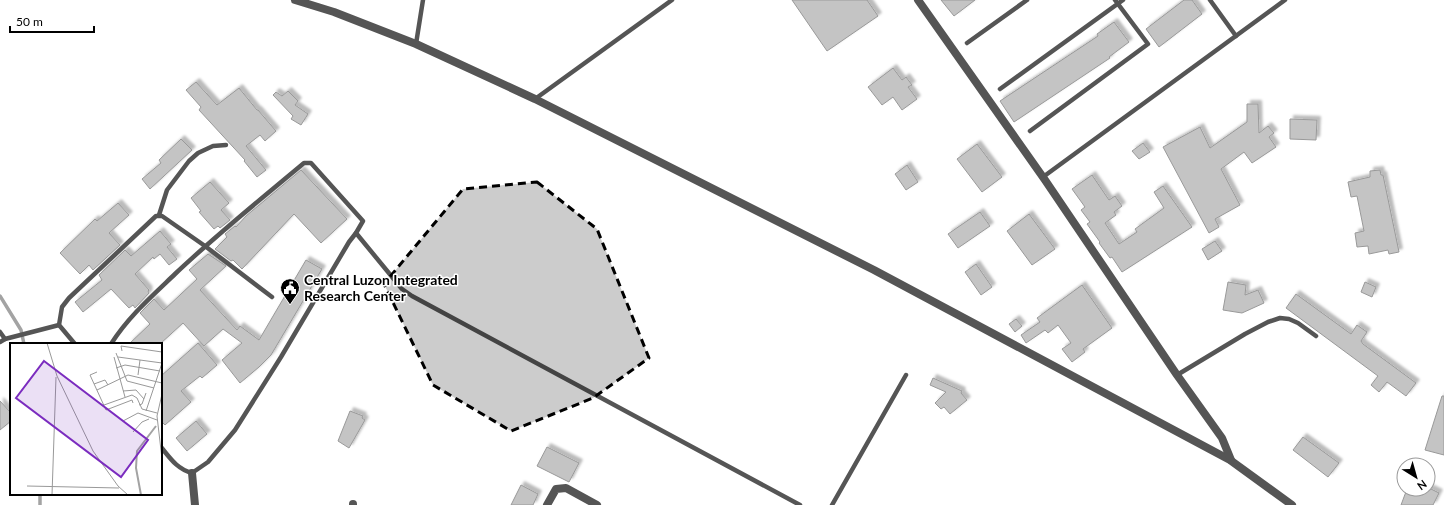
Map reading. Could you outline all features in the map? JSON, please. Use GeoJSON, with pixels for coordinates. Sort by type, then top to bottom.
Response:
{"type":"FeatureCollection","features":[{"type":"Feature","properties":{"kind":"street"},"geometry":{"type":"LineString","coordinates":[[295,0],[334,12],[416,44],[535,99],[874,270],[1231,460],[1292,505]]}},
{"type":"Feature","properties":{"kind":"street"},"geometry":{"type":"LineString","coordinates":[[918,0],[1043,177],[1177,375],[1222,438],[1231,460]]}},
{"type":"Feature","properties":{"kind":"street"},"geometry":{"type":"LineString","coordinates":[[192,473],[195,505]]}},
{"type":"Feature","properties":{"kind":"street"},"geometry":{"type":"LineString","coordinates":[[546,505],[556,489],[566,488],[597,505]]}},
{"type":"Feature","properties":{"kind":"lane"},"geometry":{"type":"LineString","coordinates":[[416,44],[423,0]]}},
{"type":"Feature","properties":{"kind":"lane"},"geometry":{"type":"LineString","coordinates":[[535,99],[672,0]]}},
{"type":"Feature","properties":{"kind":"lane"},"geometry":{"type":"LineString","coordinates":[[967,43],[1028,0]]}},
{"type":"Feature","properties":{"kind":"lane"},"geometry":{"type":"LineString","coordinates":[[1000,89],[1117,2],[1123,0]]}},
{"type":"Feature","properties":{"kind":"lane"},"geometry":{"type":"LineString","coordinates":[[1210,0],[1236,36]]}},
{"type":"Feature","properties":{"kind":"lane"},"geometry":{"type":"LineString","coordinates":[[1043,177],[1285,0]]}},
{"type":"Feature","properties":{"kind":"lane"},"geometry":{"type":"LineString","coordinates":[[1030,131],[1148,44],[1117,2]]}},
{"type":"Feature","properties":{"kind":"lane"},"geometry":{"type":"LineString","coordinates":[[159,216],[167,190],[189,161],[198,153],[212,146],[226,146]]}},
{"type":"Feature","properties":{"kind":"lane"},"geometry":{"type":"LineString","coordinates":[[112,343],[146,300],[205,246],[304,163],[311,163],[363,221],[235,430],[208,462],[192,473],[185,471],[177,466],[162,448]]}},
{"type":"Feature","properties":{"kind":"lane"},"geometry":{"type":"LineString","coordinates":[[74,343],[59,325],[62,307],[69,298],[156,216],[162,216],[205,246],[272,297]]}},
{"type":"Feature","properties":{"kind":"lane"},"geometry":{"type":"LineString","coordinates":[[356,234],[402,289],[800,505]]}},
{"type":"Feature","properties":{"kind":"lane"},"geometry":{"type":"LineString","coordinates":[[1177,375],[1245,334],[1268,322],[1280,318],[1289,319],[1298,323],[1316,336]]}},
{"type":"Feature","properties":{"kind":"lane"},"geometry":{"type":"LineString","coordinates":[[0,332],[2,340],[59,325]]}},
{"type":"Feature","properties":{"kind":"lane"},"geometry":{"type":"LineString","coordinates":[[832,505],[906,375]]}},
{"type":"Feature","properties":{"kind":"highlighted area"},"geometry":{"type":"Polygon","coordinates":[[[537,182],[597,229],[649,358],[593,398],[511,431],[433,385],[384,284],[463,189],[537,182]]]}},
{"type":"Feature","properties":{"kind":"building"},"geometry":{"type":"Polygon","coordinates":[[[792,0],[867,0],[878,16],[827,51],[792,0]]]}},
{"type":"Feature","properties":{"kind":"building"},"geometry":{"type":"Polygon","coordinates":[[[941,0],[975,0],[954,16],[941,0]]]}},
{"type":"Feature","properties":{"kind":"building"},"geometry":{"type":"Polygon","coordinates":[[[1184,0],[1192,0],[1202,14],[1159,47],[1146,29],[1184,0]]]}},
{"type":"Feature","properties":{"kind":"building"},"geometry":{"type":"Polygon","coordinates":[[[1114,22],[1129,42],[1109,57],[1110,58],[1014,122],[1000,101],[1098,36],[1097,34],[1114,22]]]}},
{"type":"Feature","properties":{"kind":"building"},"geometry":{"type":"Polygon","coordinates":[[[893,68],[902,80],[906,77],[912,85],[908,87],[917,99],[902,110],[893,97],[882,105],[868,87],[893,68]]]}},
{"type":"Feature","properties":{"kind":"building"},"geometry":{"type":"Polygon","coordinates":[[[196,82],[217,105],[239,88],[276,131],[265,141],[260,135],[246,146],[266,170],[257,177],[244,161],[245,160],[199,110],[201,107],[186,90],[196,82]]]}},
{"type":"Feature","properties":{"kind":"building"},"geometry":{"type":"Polygon","coordinates":[[[288,91],[298,101],[295,105],[308,114],[301,125],[291,119],[293,116],[273,95],[276,92],[282,96],[288,91]]]}},
{"type":"Feature","properties":{"kind":"building"},"geometry":{"type":"Polygon","coordinates":[[[1247,104],[1258,104],[1259,133],[1268,126],[1274,133],[1269,137],[1276,147],[1252,163],[1244,152],[1221,169],[1240,205],[1215,219],[1219,227],[1209,233],[1163,147],[1200,127],[1210,148],[1247,122],[1247,104]]]}},
{"type":"Feature","properties":{"kind":"building"},"geometry":{"type":"Polygon","coordinates":[[[1290,119],[1317,120],[1316,140],[1290,139],[1290,119]]]}},
{"type":"Feature","properties":{"kind":"building"},"geometry":{"type":"Polygon","coordinates":[[[181,139],[192,150],[150,189],[142,179],[161,163],[159,160],[181,139]]]}},
{"type":"Feature","properties":{"kind":"building"},"geometry":{"type":"Polygon","coordinates":[[[1143,143],[1150,152],[1139,159],[1132,151],[1143,143]]]}},
{"type":"Feature","properties":{"kind":"building"},"geometry":{"type":"Polygon","coordinates":[[[977,144],[1002,177],[982,192],[957,159],[977,144]]]}},
{"type":"Feature","properties":{"kind":"building"},"geometry":{"type":"Polygon","coordinates":[[[907,165],[918,182],[906,190],[895,174],[907,165]]]}},
{"type":"Feature","properties":{"kind":"building"},"geometry":{"type":"Polygon","coordinates":[[[301,170],[347,219],[321,243],[294,214],[242,269],[233,260],[231,261],[215,249],[227,237],[225,234],[235,226],[236,227],[246,216],[301,170]]]}},
{"type":"Feature","properties":{"kind":"building"},"geometry":{"type":"Polygon","coordinates":[[[1380,170],[1381,175],[1383,175],[1399,252],[1389,254],[1388,250],[1369,254],[1368,246],[1357,247],[1355,233],[1364,231],[1357,196],[1351,197],[1348,182],[1370,177],[1370,171],[1380,170]]]}},
{"type":"Feature","properties":{"kind":"building"},"geometry":{"type":"Polygon","coordinates":[[[1092,175],[1109,200],[1115,196],[1122,206],[1114,212],[1116,215],[1105,223],[1119,244],[1137,232],[1135,229],[1164,208],[1154,192],[1163,186],[1192,227],[1122,272],[1112,257],[1110,258],[1099,243],[1100,242],[1087,224],[1090,222],[1081,210],[1085,207],[1072,189],[1092,175]]]}},
{"type":"Feature","properties":{"kind":"building"},"geometry":{"type":"Polygon","coordinates":[[[210,182],[229,203],[221,210],[230,220],[220,228],[218,226],[214,229],[199,212],[201,211],[191,198],[210,182]]]}},
{"type":"Feature","properties":{"kind":"building"},"geometry":{"type":"Polygon","coordinates":[[[118,203],[129,215],[109,233],[120,245],[93,270],[89,265],[80,274],[60,253],[95,219],[97,221],[118,203]]]}},
{"type":"Feature","properties":{"kind":"building"},"geometry":{"type":"Polygon","coordinates":[[[980,212],[990,226],[958,248],[948,234],[980,212]]]}},
{"type":"Feature","properties":{"kind":"building"},"geometry":{"type":"Polygon","coordinates":[[[1029,214],[1055,249],[1032,265],[1007,231],[1029,214]]]}},
{"type":"Feature","properties":{"kind":"building"},"geometry":{"type":"Polygon","coordinates":[[[160,231],[171,244],[167,247],[177,259],[169,265],[160,254],[154,259],[153,257],[135,274],[149,290],[149,293],[135,308],[133,305],[129,308],[111,289],[83,312],[75,302],[102,280],[99,275],[125,250],[131,256],[160,231]]]}},
{"type":"Feature","properties":{"kind":"building"},"geometry":{"type":"Polygon","coordinates":[[[1215,241],[1222,251],[1208,260],[1202,249],[1215,241]]]}},
{"type":"Feature","properties":{"kind":"building"},"geometry":{"type":"Polygon","coordinates":[[[208,254],[226,266],[200,290],[237,330],[240,326],[259,340],[306,260],[322,269],[271,355],[240,383],[222,360],[242,343],[223,329],[204,346],[183,323],[161,343],[130,343],[150,324],[140,313],[154,299],[164,310],[197,279],[189,270],[208,254]]]}},
{"type":"Feature","properties":{"kind":"building"},"geometry":{"type":"Polygon","coordinates":[[[976,264],[992,287],[981,295],[965,272],[976,264]]]}},
{"type":"Feature","properties":{"kind":"building"},"geometry":{"type":"Polygon","coordinates":[[[1228,282],[1246,285],[1245,295],[1258,290],[1264,303],[1242,313],[1223,310],[1228,282]]]}},
{"type":"Feature","properties":{"kind":"building"},"geometry":{"type":"Polygon","coordinates":[[[1365,282],[1376,287],[1372,297],[1361,292],[1365,282]]]}},
{"type":"Feature","properties":{"kind":"building"},"geometry":{"type":"Polygon","coordinates":[[[1082,285],[1112,328],[1083,349],[1085,352],[1072,362],[1062,349],[1071,343],[1058,325],[1048,333],[1045,330],[1026,343],[1021,335],[1040,322],[1037,318],[1082,285]]]}},
{"type":"Feature","properties":{"kind":"building"},"geometry":{"type":"Polygon","coordinates":[[[1296,294],[1351,334],[1357,325],[1367,332],[1361,341],[1363,344],[1416,383],[1406,396],[1387,382],[1379,392],[1371,385],[1378,376],[1286,308],[1296,294]]]}},
{"type":"Feature","properties":{"kind":"building"},"geometry":{"type":"Polygon","coordinates":[[[1016,319],[1022,326],[1015,332],[1009,324],[1016,319]]]}},
{"type":"Feature","properties":{"kind":"building"},"geometry":{"type":"Polygon","coordinates":[[[198,343],[217,365],[202,378],[200,376],[181,391],[191,402],[165,425],[162,422],[162,375],[198,343]]]}},
{"type":"Feature","properties":{"kind":"building"},"geometry":{"type":"Polygon","coordinates":[[[933,378],[962,391],[961,393],[967,400],[950,414],[944,407],[941,409],[935,403],[946,392],[930,385],[933,378]]]}},
{"type":"Feature","properties":{"kind":"building"},"geometry":{"type":"Polygon","coordinates":[[[1442,396],[1444,396],[1444,455],[1425,450],[1442,396]]]}},
{"type":"Feature","properties":{"kind":"building"},"geometry":{"type":"Polygon","coordinates":[[[0,401],[10,412],[10,422],[0,430],[0,401]]]}},
{"type":"Feature","properties":{"kind":"building"},"geometry":{"type":"Polygon","coordinates":[[[350,411],[363,416],[362,418],[365,420],[349,448],[338,441],[350,411]]]}},
{"type":"Feature","properties":{"kind":"building"},"geometry":{"type":"Polygon","coordinates":[[[196,421],[207,434],[187,451],[176,438],[196,421]]]}},
{"type":"Feature","properties":{"kind":"building"},"geometry":{"type":"Polygon","coordinates":[[[1303,437],[1339,463],[1328,477],[1293,450],[1303,437]]]}},
{"type":"Feature","properties":{"kind":"building"},"geometry":{"type":"Polygon","coordinates":[[[547,447],[579,463],[569,482],[537,466],[547,447]]]}},
{"type":"Feature","properties":{"kind":"building"},"geometry":{"type":"Polygon","coordinates":[[[521,485],[538,494],[533,505],[511,505],[521,485]]]}},
{"type":"Feature","properties":{"kind":"building"},"geometry":{"type":"Polygon","coordinates":[[[1436,492],[1439,493],[1433,505],[1401,505],[1404,497],[1436,497],[1436,492]]]}},
{"type":"Feature","properties":{"kind":"waterway"},"geometry":{"type":"LineString","coordinates":[[0,296],[21,330],[24,343]]}},
{"type":"Feature","properties":{"kind":"waterway"},"geometry":{"type":"LineString","coordinates":[[40,495],[40,505]]}},
{"type":"Feature","properties":{"kind":"place","name":"Central Luzon Integrated Research Center"},"geometry":{"type":"Point","coordinates":[290,305]}}]}
